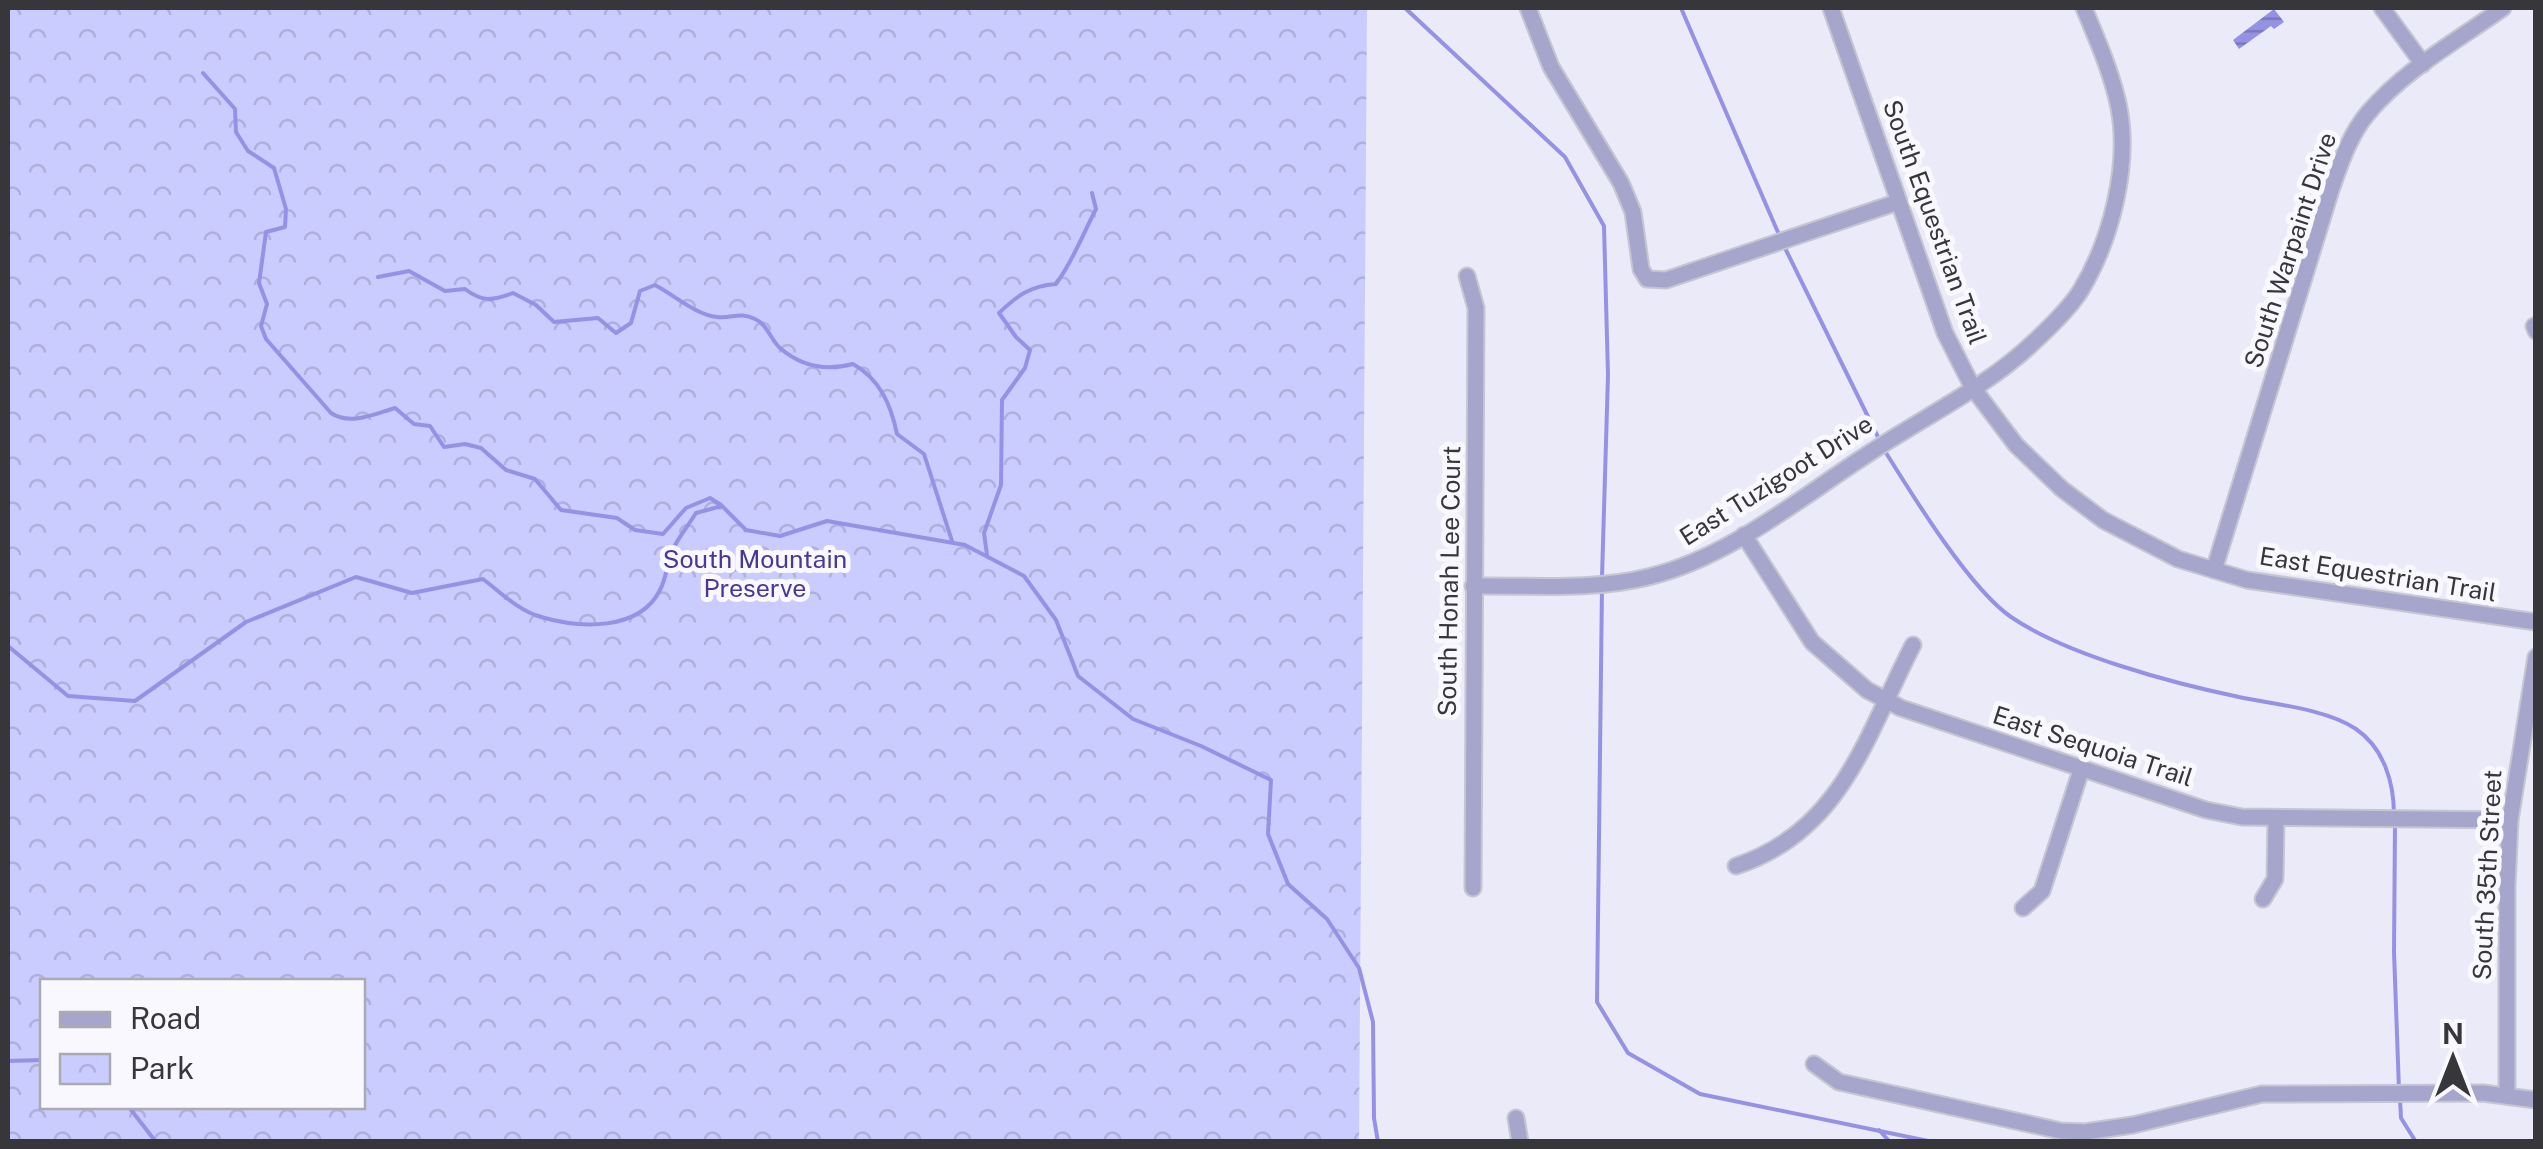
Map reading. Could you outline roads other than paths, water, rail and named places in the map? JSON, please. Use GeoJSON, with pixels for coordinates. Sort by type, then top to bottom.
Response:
{"type":"FeatureCollection","features":[{"type":"Feature","properties":{"kind":"street"},"geometry":{"type":"LineString","coordinates":[[1528,8],[1551,67],[1621,183],[1633,212],[1643,276],[1654,281],[1666,280],[1898,202]]}},
{"type":"Feature","properties":{"kind":"street","name":"South Equestrian Trail"},"geometry":{"type":"LineString","coordinates":[[1831,8],[1945,333],[1973,388],[2016,445],[2062,489],[2103,520],[2178,559],[2214,570]]}},
{"type":"Feature","properties":{"kind":"street","name":"East Tuzigoot Drive"},"geometry":{"type":"LineString","coordinates":[[1474,586],[1616,582],[1685,566],[1744,535],[1973,388],[2034,342],[2080,292],[2107,232],[2121,169],[2120,110],[2104,55],[2084,8]]}},
{"type":"Feature","properties":{"kind":"street"},"geometry":{"type":"LineString","coordinates":[[2382,8],[2423,64]]}},
{"type":"Feature","properties":{"kind":"street","name":"South Warpaint Drive"},"geometry":{"type":"LineString","coordinates":[[2214,570],[2339,166],[2366,114],[2423,64],[2503,8]]}},
{"type":"Feature","properties":{"kind":"street","name":"South Honah Lee Court"},"geometry":{"type":"LineString","coordinates":[[1467,276],[1476,308],[1473,888]]}},
{"type":"Feature","properties":{"kind":"street","name":"East Sequoia Trail"},"geometry":{"type":"LineString","coordinates":[[1744,535],[1812,642],[1867,690],[1900,708],[2206,810],[2242,818],[2510,820]]}},
{"type":"Feature","properties":{"kind":"street","name":"East Equestrian Trail"},"geometry":{"type":"LineString","coordinates":[[2214,570],[2247,580],[2536,622]]}},
{"type":"Feature","properties":{"kind":"street"},"geometry":{"type":"LineString","coordinates":[[1736,866],[1784,846],[1834,799],[1913,645]]}},
{"type":"Feature","properties":{"kind":"street","name":"South 35th Street"},"geometry":{"type":"LineString","coordinates":[[2506,1096],[2510,820],[2536,657]]}},
{"type":"Feature","properties":{"kind":"street"},"geometry":{"type":"LineString","coordinates":[[2022,908],[2042,892],[2082,768]]}},
{"type":"Feature","properties":{"kind":"street"},"geometry":{"type":"LineString","coordinates":[[2263,899],[2275,879],[2276,819]]}},
{"type":"Feature","properties":{"kind":"street"},"geometry":{"type":"LineString","coordinates":[[1814,1064],[1839,1082],[2060,1131],[2085,1132],[2133,1125],[2262,1094],[2411,1092],[2536,1100]]}},
{"type":"Feature","properties":{"kind":"street"},"geometry":{"type":"LineString","coordinates":[[1516,1118],[1520,1142]]}},
{"type":"Feature","properties":{"kind":"waterway"},"geometry":{"type":"LineString","coordinates":[[1405,8],[1565,157],[1604,226],[1608,375],[1602,577]]}},
{"type":"Feature","properties":{"kind":"waterway"},"geometry":{"type":"LineString","coordinates":[[1681,8],[1780,237]]}},
{"type":"Feature","properties":{"kind":"waterway"},"geometry":{"type":"LineString","coordinates":[[203,73],[235,109],[236,132],[248,151],[274,168],[286,209],[285,227],[266,232],[259,283],[267,304],[261,326],[266,339],[331,413],[354,419],[395,408],[414,424],[430,426],[444,447],[465,444],[481,448],[506,470],[535,479],[561,510],[617,518],[635,530],[663,534],[686,508],[710,498],[721,505]]}},
{"type":"Feature","properties":{"kind":"waterway"},"geometry":{"type":"LineString","coordinates":[[987,555],[984,533],[1001,485],[1002,400],[1025,368],[1030,350],[999,313],[1025,293],[1056,284],[1096,209],[1092,193]]}},
{"type":"Feature","properties":{"kind":"waterway"},"geometry":{"type":"LineString","coordinates":[[1784,246],[1879,439]]}},
{"type":"Feature","properties":{"kind":"waterway"},"geometry":{"type":"LineString","coordinates":[[378,277],[409,271],[445,291],[465,289],[488,299],[513,293],[536,305],[554,322],[598,318],[616,333],[631,323],[640,291],[655,285],[709,315],[755,319],[780,348],[806,363],[824,367],[853,364],[883,394],[897,434],[924,454],[952,541]]}},
{"type":"Feature","properties":{"kind":"waterway"},"geometry":{"type":"LineString","coordinates":[[1883,448],[1959,563],[2011,617],[2061,644],[2152,676],[2344,722],[2366,737],[2380,756],[2392,791],[2394,815]]}},
{"type":"Feature","properties":{"kind":"waterway"},"geometry":{"type":"LineString","coordinates":[[8,646],[68,696],[135,701],[246,622],[356,577],[412,593],[483,579],[517,606],[541,617],[590,624],[623,620],[650,604],[660,590],[671,553],[696,513],[722,506],[746,530],[780,536],[827,521],[965,545],[1024,576],[1056,620],[1078,676],[1133,719],[1271,780],[1268,834],[1288,884],[1327,919],[1359,968],[1373,1022],[1378,1142]]}},
{"type":"Feature","properties":{"kind":"waterway"},"geometry":{"type":"LineString","coordinates":[[1602,587],[1597,1002],[1628,1053],[1700,1094],[1933,1142]]}},
{"type":"Feature","properties":{"kind":"waterway"},"geometry":{"type":"LineString","coordinates":[[2395,824],[2399,1090]]}},
{"type":"Feature","properties":{"kind":"waterway"},"geometry":{"type":"LineString","coordinates":[[8,1061],[40,1060]]}},
{"type":"Feature","properties":{"kind":"waterway"},"geometry":{"type":"LineString","coordinates":[[2400,1099],[2401,1118],[2416,1142]]}},
{"type":"Feature","properties":{"kind":"waterway"},"geometry":{"type":"LineString","coordinates":[[130,1109],[156,1142]]}},
{"type":"Feature","properties":{"kind":"waterway"},"geometry":{"type":"LineString","coordinates":[[1879,1130],[1890,1142]]}},
{"type":"Feature","properties":{"kind":"park label","name":"South Mountain Preserve"},"geometry":{"type":"Point","coordinates":[755,574]}}]}
